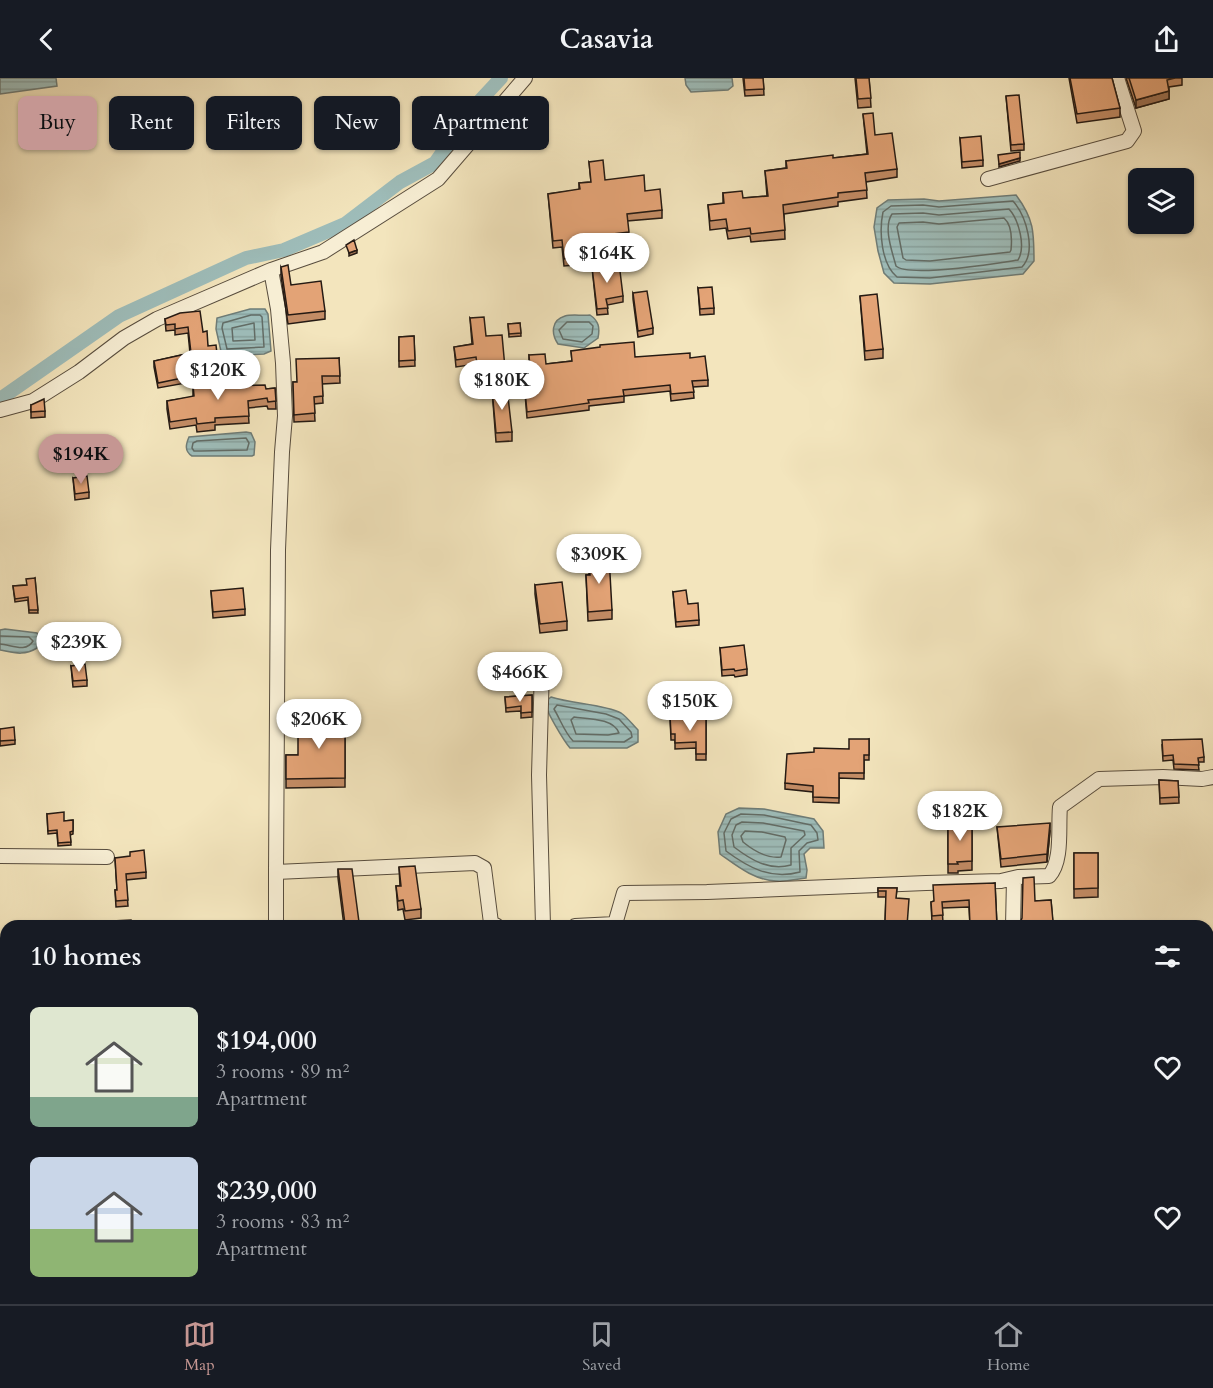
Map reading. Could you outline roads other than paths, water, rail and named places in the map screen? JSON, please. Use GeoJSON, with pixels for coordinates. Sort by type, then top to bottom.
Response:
{"type":"FeatureCollection","features":[{"type":"Feature","properties":{"kind":"street"},"geometry":{"type":"LineString","coordinates":[[0,410],[33,401],[79,372],[124,338],[157,319],[271,270],[323,252],[438,179],[525,78]]}},
{"type":"Feature","properties":{"kind":"street"},"geometry":{"type":"LineString","coordinates":[[988,179],[1127,141],[1134,131],[1117,78]]}},
{"type":"Feature","properties":{"kind":"street"},"geometry":{"type":"LineString","coordinates":[[271,270],[281,342],[285,416],[278,550],[276,920]]}},
{"type":"Feature","properties":{"kind":"street"},"geometry":{"type":"LineString","coordinates":[[542,667],[539,776],[543,920]]}},
{"type":"Feature","properties":{"kind":"street"},"geometry":{"type":"LineString","coordinates":[[616,920],[624,893],[1001,881],[1018,877],[1049,876],[1056,869],[1058,857],[1060,807],[1099,779],[1163,777],[1202,779],[1213,777]]}},
{"type":"Feature","properties":{"kind":"street"},"geometry":{"type":"LineString","coordinates":[[0,856],[107,857]]}},
{"type":"Feature","properties":{"kind":"street"},"geometry":{"type":"LineString","coordinates":[[276,872],[475,863],[484,868],[491,920]]}},
{"type":"Feature","properties":{"kind":"street"},"geometry":{"type":"LineString","coordinates":[[1013,920],[1014,879]]}},
{"type":"Feature","properties":{"kind":"water"},"geometry":{"type":"Polygon","coordinates":[[[0,78],[56,78],[57,86],[0,94],[0,78]]]}},
{"type":"Feature","properties":{"kind":"water"},"geometry":{"type":"Polygon","coordinates":[[[685,78],[732,78],[733,86],[728,90],[691,92],[686,85],[685,78]]]}},
{"type":"Feature","properties":{"kind":"water"},"geometry":{"type":"Polygon","coordinates":[[[1016,195],[1030,219],[1033,234],[1034,261],[1023,274],[930,284],[894,283],[884,273],[874,227],[877,208],[888,200],[939,201],[1016,195]]]}},
{"type":"Feature","properties":{"kind":"water"},"geometry":{"type":"Polygon","coordinates":[[[250,309],[265,309],[268,314],[271,351],[264,354],[222,356],[216,329],[217,318],[250,309]]]}},
{"type":"Feature","properties":{"kind":"water"},"geometry":{"type":"Polygon","coordinates":[[[568,315],[590,315],[598,325],[598,338],[584,348],[558,344],[553,332],[560,318],[568,315]]]}},
{"type":"Feature","properties":{"kind":"water"},"geometry":{"type":"Polygon","coordinates":[[[251,433],[255,442],[252,456],[192,456],[187,450],[189,437],[251,433]]]}},
{"type":"Feature","properties":{"kind":"water"},"geometry":{"type":"Polygon","coordinates":[[[0,630],[37,633],[40,638],[37,648],[24,653],[0,650],[0,630]]]}},
{"type":"Feature","properties":{"kind":"water"},"geometry":{"type":"Polygon","coordinates":[[[551,697],[621,713],[638,730],[638,742],[627,748],[570,748],[546,706],[545,702],[551,697]]]}},
{"type":"Feature","properties":{"kind":"water"},"geometry":{"type":"Polygon","coordinates":[[[739,808],[764,809],[814,819],[823,831],[824,848],[810,848],[804,854],[806,878],[780,881],[760,878],[746,872],[720,854],[718,832],[726,814],[739,808]]]}},
{"type":"Feature","properties":{"kind":"waterway"},"geometry":{"type":"LineString","coordinates":[[0,399],[119,316],[246,258],[284,250],[345,224],[400,182],[435,163],[475,106],[501,78]]}}]}
